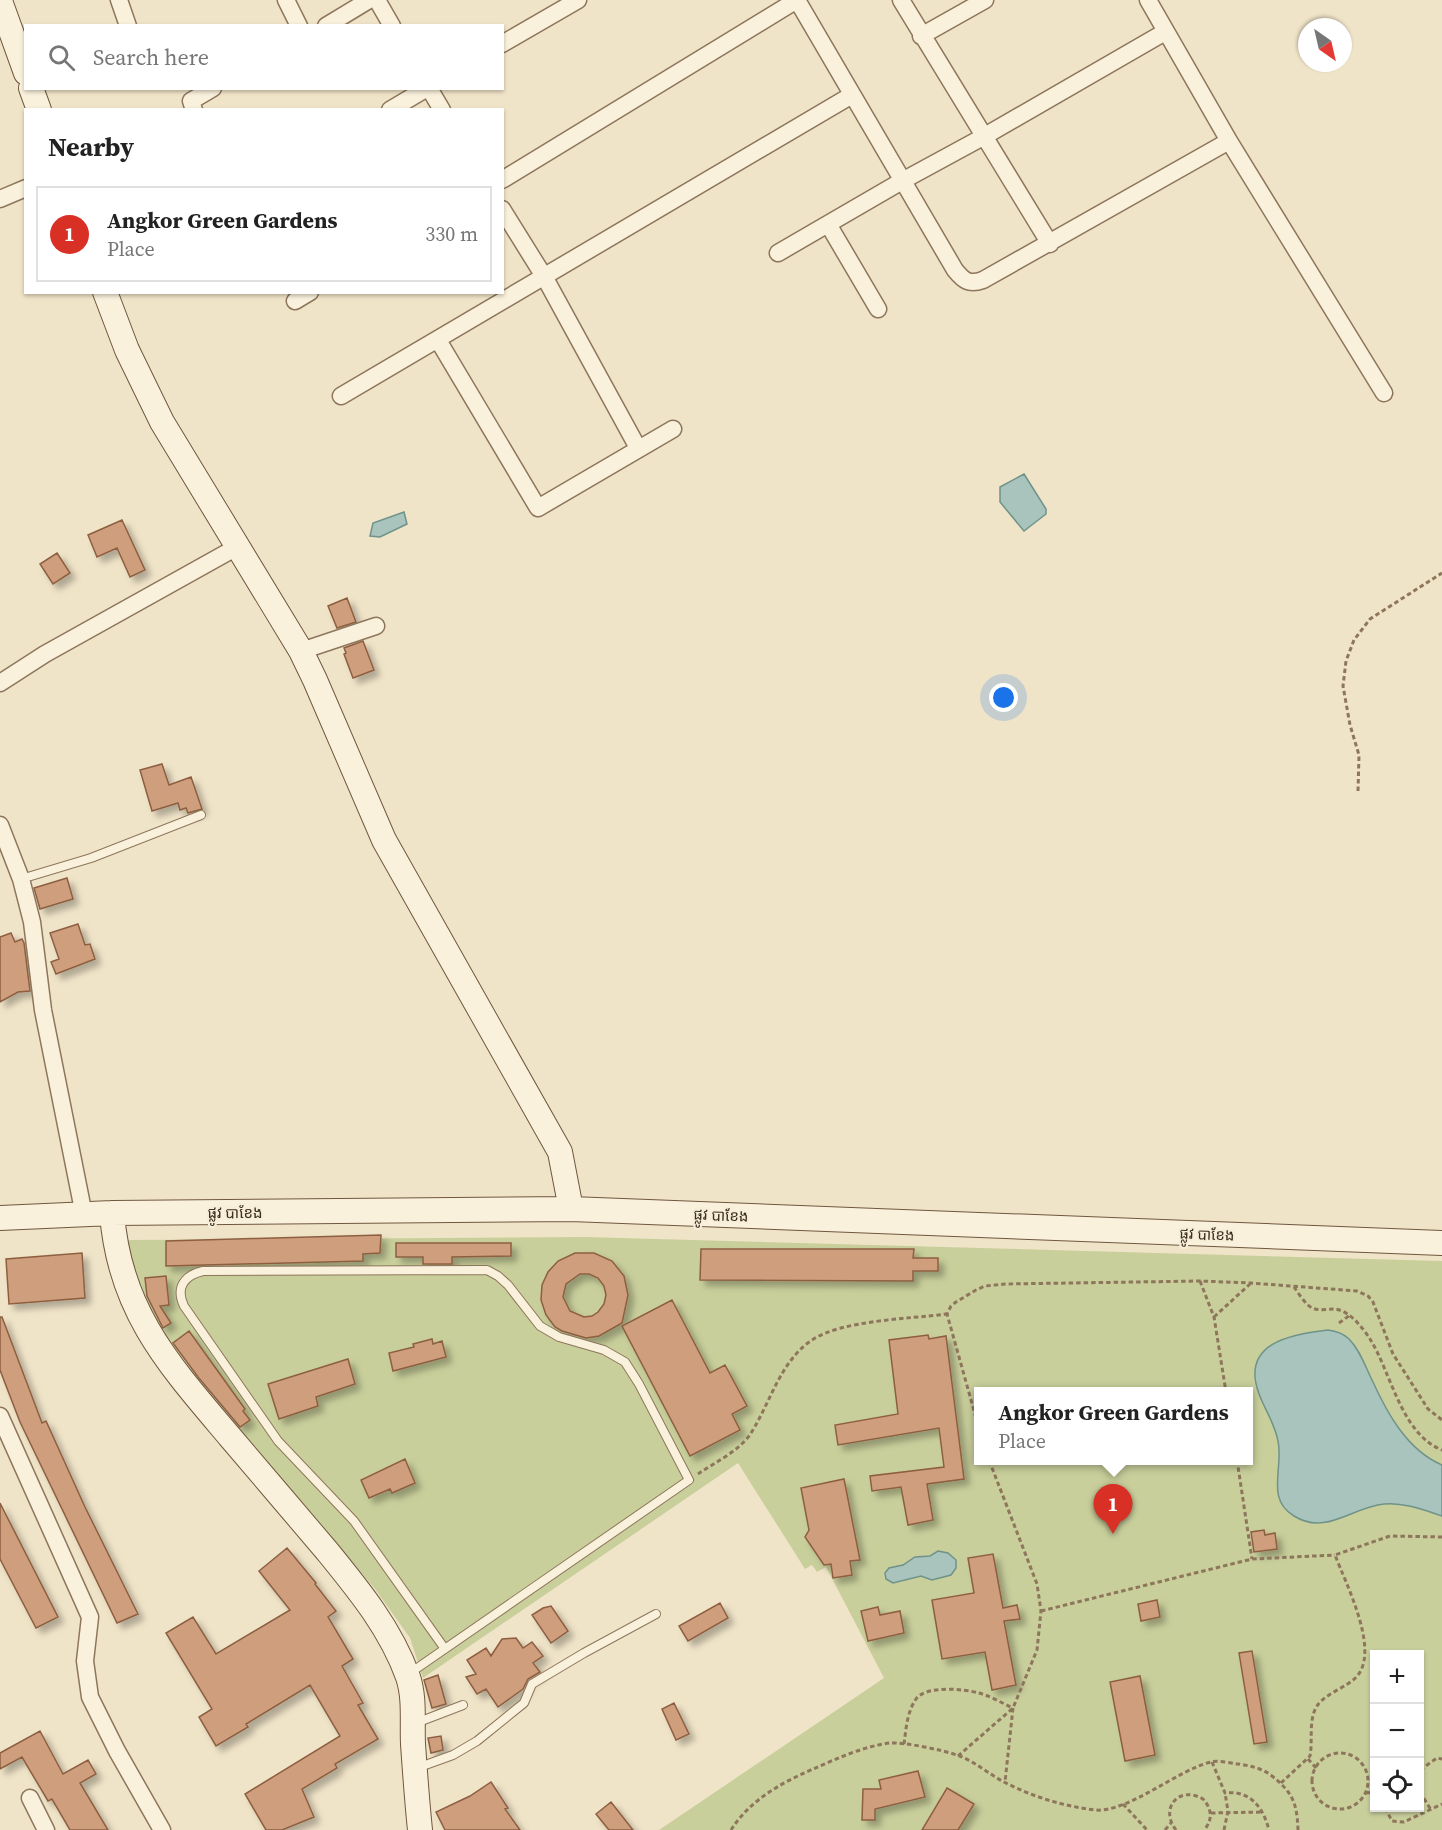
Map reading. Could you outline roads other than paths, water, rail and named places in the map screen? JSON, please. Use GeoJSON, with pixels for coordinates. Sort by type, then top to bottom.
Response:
{"type":"FeatureCollection","features":[{"type":"Feature","properties":{"kind":"street"},"geometry":{"type":"LineString","coordinates":[[119,0],[127,24]]}},
{"type":"Feature","properties":{"kind":"street"},"geometry":{"type":"LineString","coordinates":[[286,0],[298,24]]}},
{"type":"Feature","properties":{"kind":"street"},"geometry":{"type":"LineString","coordinates":[[329,24],[369,0]]}},
{"type":"Feature","properties":{"kind":"street"},"geometry":{"type":"LineString","coordinates":[[378,0],[391,24]]}},
{"type":"Feature","properties":{"kind":"street"},"geometry":{"type":"LineString","coordinates":[[504,43],[578,0]]}},
{"type":"Feature","properties":{"kind":"street"},"geometry":{"type":"LineString","coordinates":[[504,179],[797,0],[955,270],[972,284],[984,280],[1050,244],[1229,141]]}},
{"type":"Feature","properties":{"kind":"street"},"geometry":{"type":"LineString","coordinates":[[900,0],[1050,244]]}},
{"type":"Feature","properties":{"kind":"street"},"geometry":{"type":"LineString","coordinates":[[921,36],[985,0]]}},
{"type":"Feature","properties":{"kind":"street"},"geometry":{"type":"LineString","coordinates":[[1148,0],[1229,141],[1384,393]]}},
{"type":"Feature","properties":{"kind":"street"},"geometry":{"type":"LineString","coordinates":[[0,1],[24,67]]}},
{"type":"Feature","properties":{"kind":"street"},"geometry":{"type":"LineString","coordinates":[[778,253],[1165,32]]}},
{"type":"Feature","properties":{"kind":"street"},"geometry":{"type":"LineString","coordinates":[[32,90],[38,108]]}},
{"type":"Feature","properties":{"kind":"street"},"geometry":{"type":"LineString","coordinates":[[193,108],[191,101],[210,90]]}},
{"type":"Feature","properties":{"kind":"street"},"geometry":{"type":"LineString","coordinates":[[393,108],[425,90]]}},
{"type":"Feature","properties":{"kind":"street"},"geometry":{"type":"LineString","coordinates":[[429,90],[441,108]]}},
{"type":"Feature","properties":{"kind":"street"},"geometry":{"type":"LineString","coordinates":[[341,396],[852,95]]}},
{"type":"Feature","properties":{"kind":"street"},"geometry":{"type":"LineString","coordinates":[[0,199],[24,189]]}},
{"type":"Feature","properties":{"kind":"street"},"geometry":{"type":"LineString","coordinates":[[504,212],[544,278],[638,448]]}},
{"type":"Feature","properties":{"kind":"street"},"geometry":{"type":"LineString","coordinates":[[828,224],[878,309]]}},
{"type":"Feature","properties":{"kind":"street"},"geometry":{"type":"LineString","coordinates":[[106,294],[127,350],[162,422],[301,651],[384,840],[560,1152],[571,1209]]}},
{"type":"Feature","properties":{"kind":"street"},"geometry":{"type":"LineString","coordinates":[[295,301],[307,294]]}},
{"type":"Feature","properties":{"kind":"street"},"geometry":{"type":"LineString","coordinates":[[438,340],[538,508],[673,429]]}},
{"type":"Feature","properties":{"kind":"street"},"geometry":{"type":"LineString","coordinates":[[0,683],[45,654],[237,547]]}},
{"type":"Feature","properties":{"kind":"street"},"geometry":{"type":"LineString","coordinates":[[301,651],[376,626]]}},
{"type":"Feature","properties":{"kind":"street"},"geometry":{"type":"LineString","coordinates":[[0,825],[21,879],[32,922],[43,1010],[84,1215]]}},
{"type":"Feature","properties":{"kind":"street","name":"ផ្លូវ បាខែង"},"geometry":{"type":"LineString","coordinates":[[0,1218],[112,1213],[571,1209],[1442,1243]]}},
{"type":"Feature","properties":{"kind":"street"},"geometry":{"type":"LineString","coordinates":[[112,1213],[114,1239],[122,1269],[132,1298],[152,1339],[202,1403],[365,1598],[397,1653],[407,1676],[412,1697],[420,1830]]}},
{"type":"Feature","properties":{"kind":"street"},"geometry":{"type":"LineString","coordinates":[[0,1416],[90,1617],[85,1660],[90,1697],[162,1830]]}},
{"type":"Feature","properties":{"kind":"street"},"geometry":{"type":"LineString","coordinates":[[30,1798],[46,1830]]}},
{"type":"Feature","properties":{"kind":"lane"},"geometry":{"type":"LineString","coordinates":[[21,879],[91,858],[201,814]]}},
{"type":"Feature","properties":{"kind":"lane"},"geometry":{"type":"LineString","coordinates":[[407,1676],[688,1480],[639,1384],[625,1362],[604,1350],[559,1337],[540,1326],[508,1285],[487,1270],[204,1271],[193,1273],[184,1281],[180,1292],[184,1306],[278,1441],[354,1521],[445,1649]]}},
{"type":"Feature","properties":{"kind":"lane"},"geometry":{"type":"LineString","coordinates":[[415,1769],[453,1755],[477,1741],[524,1703],[532,1684],[656,1614]]}},
{"type":"Feature","properties":{"kind":"lane"},"geometry":{"type":"LineString","coordinates":[[412,1724],[464,1705]]}},
{"type":"Feature","properties":{"kind":"water"},"geometry":{"type":"Polygon","coordinates":[[[1024,474],[1046,509],[1046,514],[1024,531],[1000,502],[1000,487],[1024,474]]]}},
{"type":"Feature","properties":{"kind":"water"},"geometry":{"type":"Polygon","coordinates":[[[404,512],[407,524],[380,537],[370,536],[373,523],[404,512]]]}},
{"type":"Feature","properties":{"kind":"water"},"geometry":{"type":"Polygon","coordinates":[[[1328,1330],[1342,1334],[1353,1343],[1384,1405],[1399,1429],[1418,1450],[1442,1465],[1442,1516],[1406,1505],[1384,1504],[1372,1506],[1339,1519],[1317,1523],[1294,1516],[1285,1509],[1280,1501],[1277,1482],[1279,1451],[1277,1435],[1259,1394],[1255,1377],[1257,1363],[1263,1352],[1272,1344],[1299,1335],[1328,1330]]]}},
{"type":"Feature","properties":{"kind":"water"},"geometry":{"type":"Polygon","coordinates":[[[938,1551],[948,1553],[956,1560],[956,1568],[951,1575],[932,1580],[921,1576],[893,1583],[886,1579],[885,1573],[889,1568],[903,1565],[915,1557],[930,1556],[938,1551]]]}},
{"type":"Feature","properties":{"kind":"place","name":"Angkor Green Gardens"},"geometry":{"type":"Point","coordinates":[1113,1534]}}]}
